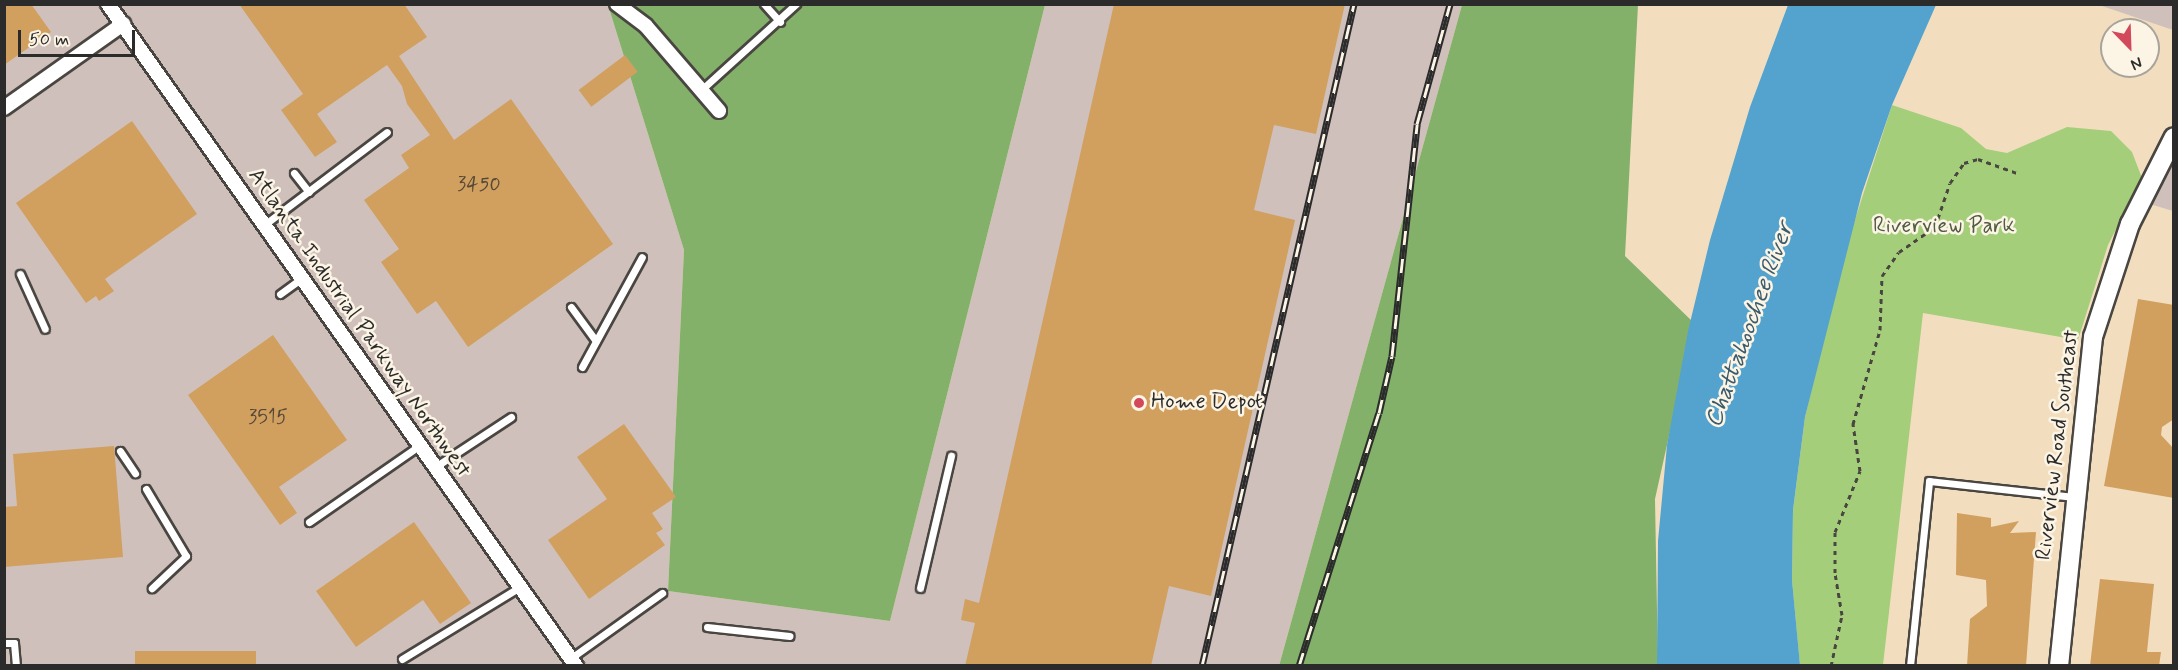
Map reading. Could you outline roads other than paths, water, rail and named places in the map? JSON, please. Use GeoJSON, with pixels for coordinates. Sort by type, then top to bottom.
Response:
{"type":"FeatureCollection","features":[{"type":"Feature","properties":{"kind":"street","name":"Atlanta Industrial Parkway Northwest"},"geometry":{"type":"LineString","coordinates":[[108,4],[573,662]]}},
{"type":"Feature","properties":{"kind":"street"},"geometry":{"type":"LineString","coordinates":[[618,4],[646,26],[699,91],[719,111]]}},
{"type":"Feature","properties":{"kind":"street"},"geometry":{"type":"LineString","coordinates":[[4,108],[123,24]]}},
{"type":"Feature","properties":{"kind":"street","name":"Riverview Road Southeast"},"geometry":{"type":"LineString","coordinates":[[2059,666],[2087,377],[2099,312],[2130,224],[2174,137]]}},
{"type":"Feature","properties":{"kind":"lane"},"geometry":{"type":"LineString","coordinates":[[764,4],[780,22]]}},
{"type":"Feature","properties":{"kind":"lane"},"geometry":{"type":"LineString","coordinates":[[699,91],[780,22],[796,4]]}},
{"type":"Feature","properties":{"kind":"lane"},"geometry":{"type":"LineString","coordinates":[[264,225],[387,132]]}},
{"type":"Feature","properties":{"kind":"lane"},"geometry":{"type":"LineString","coordinates":[[294,173],[309,192]]}},
{"type":"Feature","properties":{"kind":"lane"},"geometry":{"type":"LineString","coordinates":[[582,367],[642,257]]}},
{"type":"Feature","properties":{"kind":"lane"},"geometry":{"type":"LineString","coordinates":[[20,274],[45,329]]}},
{"type":"Feature","properties":{"kind":"lane"},"geometry":{"type":"LineString","coordinates":[[280,294],[302,278]]}},
{"type":"Feature","properties":{"kind":"lane"},"geometry":{"type":"LineString","coordinates":[[571,307],[596,341]]}},
{"type":"Feature","properties":{"kind":"lane"},"geometry":{"type":"LineString","coordinates":[[435,467],[511,417]]}},
{"type":"Feature","properties":{"kind":"lane"},"geometry":{"type":"LineString","coordinates":[[309,522],[420,445]]}},
{"type":"Feature","properties":{"kind":"lane"},"geometry":{"type":"LineString","coordinates":[[120,451],[135,473]]}},
{"type":"Feature","properties":{"kind":"lane"},"geometry":{"type":"LineString","coordinates":[[920,588],[951,456]]}},
{"type":"Feature","properties":{"kind":"lane"},"geometry":{"type":"LineString","coordinates":[[1910,666],[1929,481],[2074,497]]}},
{"type":"Feature","properties":{"kind":"lane"},"geometry":{"type":"LineString","coordinates":[[146,489],[186,556],[152,588]]}},
{"type":"Feature","properties":{"kind":"lane"},"geometry":{"type":"LineString","coordinates":[[402,659],[520,587]]}},
{"type":"Feature","properties":{"kind":"lane"},"geometry":{"type":"LineString","coordinates":[[573,662],[662,593]]}},
{"type":"Feature","properties":{"kind":"lane"},"geometry":{"type":"LineString","coordinates":[[707,627],[790,636]]}},
{"type":"Feature","properties":{"kind":"lane"},"geometry":{"type":"LineString","coordinates":[[4,643],[14,643],[16,666]]}},
{"type":"Feature","properties":{"kind":"water","name":"Chattahoochee River"},"geometry":{"type":"Polygon","coordinates":[[[1788,5],[1936,5],[1892,105],[1862,193],[1805,417],[1793,510],[1792,580],[1800,665],[1657,665],[1658,541],[1667,445],[1688,331],[1710,240],[1750,107],[1788,5]]]}},
{"type":"Feature","properties":{"kind":"railway"},"geometry":{"type":"LineString","coordinates":[[1202,666],[1354,4]]}},
{"type":"Feature","properties":{"kind":"railway"},"geometry":{"type":"LineString","coordinates":[[1299,666],[1379,413],[1392,356],[1417,124],[1450,4]]}},
{"type":"Feature","properties":{"kind":"place","name":"Home Depot"},"geometry":{"type":"Point","coordinates":[1139,403]}},
{"type":"Feature","properties":{"kind":"park label","name":"Riverview Park"},"geometry":{"type":"Point","coordinates":[1944,227]}}]}
